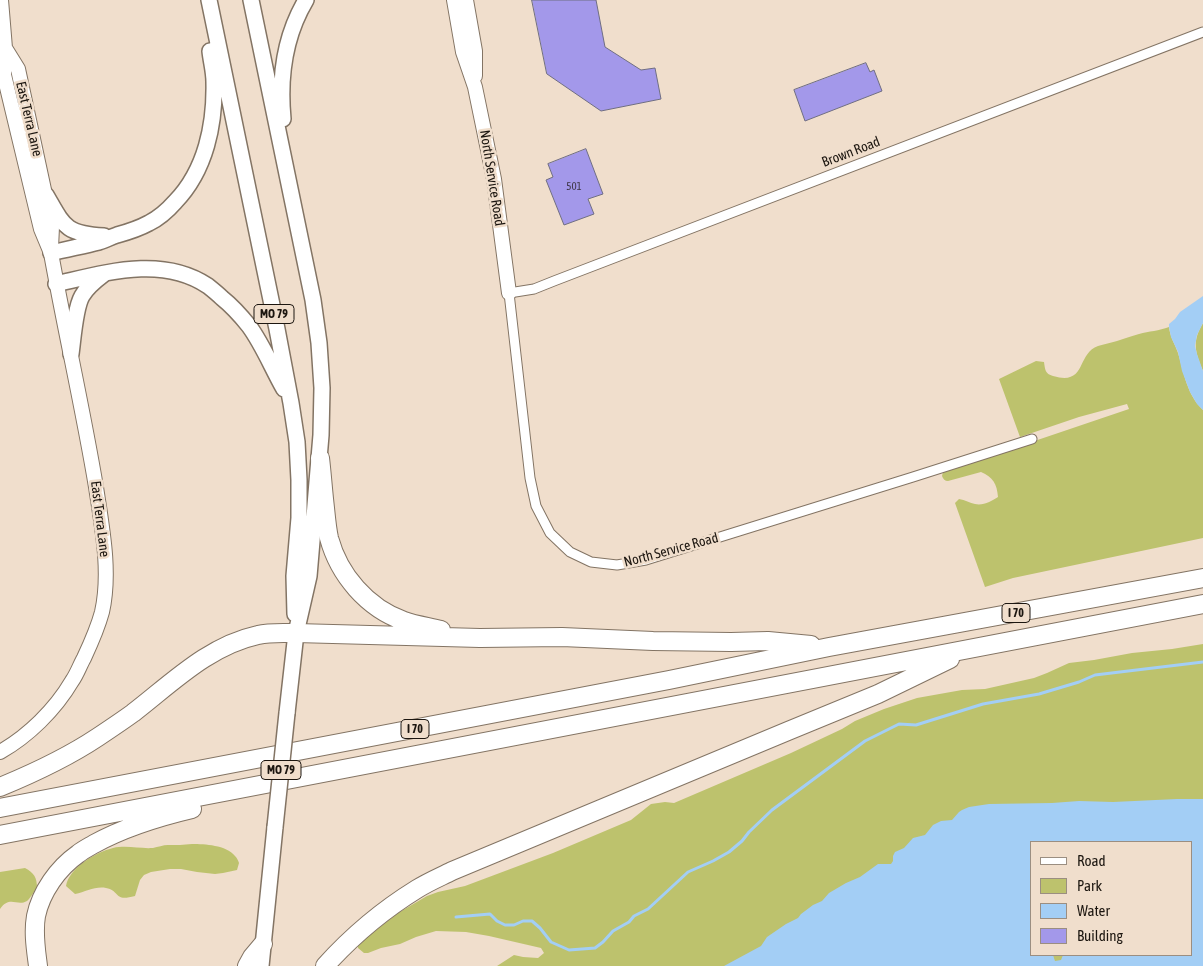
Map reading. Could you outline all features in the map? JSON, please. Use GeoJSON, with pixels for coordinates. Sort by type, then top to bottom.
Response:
{"type":"FeatureCollection","features":[{"type":"Feature","properties":{"kind":"highway"},"geometry":{"type":"LineString","coordinates":[[320,458],[328,536],[340,566],[349,580],[372,604],[403,621],[480,638]]}},
{"type":"Feature","properties":{"kind":"highway","name":"I 70"},"geometry":{"type":"LineString","coordinates":[[0,808],[1203,578]]}},
{"type":"Feature","properties":{"kind":"highway","name":"I 70"},"geometry":{"type":"LineString","coordinates":[[0,835],[1203,604]]}},
{"type":"Feature","properties":{"kind":"highway"},"geometry":{"type":"LineString","coordinates":[[0,787],[60,759],[98,737],[194,664],[217,650],[234,642],[257,635],[296,633],[480,638],[562,637],[653,642],[768,641],[829,648]]}},
{"type":"Feature","properties":{"kind":"highway"},"geometry":{"type":"LineString","coordinates":[[325,966],[353,936],[385,910],[418,888],[452,871],[878,694],[971,648]]}},
{"type":"Feature","properties":{"kind":"highway"},"geometry":{"type":"LineString","coordinates":[[38,966],[34,940],[36,917],[44,894],[61,869],[78,853],[137,824],[210,805],[246,787]]}},
{"type":"Feature","properties":{"kind":"highway"},"geometry":{"type":"LineString","coordinates":[[247,966],[263,944]]}},
{"type":"Feature","properties":{"kind":"main road"},"geometry":{"type":"LineString","coordinates":[[51,253],[101,242],[151,222],[182,195],[192,180],[204,154],[212,124],[214,80],[207,0]]}},
{"type":"Feature","properties":{"kind":"main road","name":"MO 79"},"geometry":{"type":"LineString","coordinates":[[207,0],[291,403],[297,442],[299,518],[294,576],[296,633]]}},
{"type":"Feature","properties":{"kind":"main road","name":"MO 79"},"geometry":{"type":"LineString","coordinates":[[251,0],[313,300],[319,343],[322,388],[320,458],[309,576],[296,633],[261,966]]}},
{"type":"Feature","properties":{"kind":"main road"},"geometry":{"type":"LineString","coordinates":[[291,198],[282,106],[283,65],[288,38],[306,0]]}},
{"type":"Feature","properties":{"kind":"main road"},"geometry":{"type":"LineString","coordinates":[[46,195],[65,226],[75,232],[87,235],[113,236]]}},
{"type":"Feature","properties":{"kind":"main road"},"geometry":{"type":"LineString","coordinates":[[56,284],[105,273],[137,269],[167,270],[189,276],[208,286],[230,305],[249,326],[291,403]]}},
{"type":"Feature","properties":{"kind":"main road"},"geometry":{"type":"LineString","coordinates":[[71,354],[81,297],[91,284],[105,273]]}},
{"type":"Feature","properties":{"kind":"street","name":"East Terra Lane"},"geometry":{"type":"LineString","coordinates":[[1,0],[4,75],[41,229],[51,253]]}},
{"type":"Feature","properties":{"kind":"street","name":"North Service Road"},"geometry":{"type":"LineString","coordinates":[[454,0],[463,52],[475,87],[494,179],[530,478],[536,506],[550,533],[570,552],[591,562],[617,565],[646,560],[1032,439]]}},
{"type":"Feature","properties":{"kind":"street","name":"North Service Road"},"geometry":{"type":"LineString","coordinates":[[466,0],[475,51],[475,87]]}},
{"type":"Feature","properties":{"kind":"street","name":"Brown Road"},"geometry":{"type":"LineString","coordinates":[[509,293],[534,289],[1203,32]]}},
{"type":"Feature","properties":{"kind":"street","name":"East Terra Lane"},"geometry":{"type":"LineString","coordinates":[[0,752],[15,744],[38,724],[61,698],[72,681],[91,643],[102,611],[105,586],[104,539],[87,433],[56,284],[51,253],[52,227],[46,195],[18,70],[2,49]]}},
{"type":"Feature","properties":{"kind":"green space"},"geometry":{"type":"Polygon","coordinates":[[[1203,323],[1203,371],[1198,358],[1196,341],[1203,323]]]}},
{"type":"Feature","properties":{"kind":"green space"},"geometry":{"type":"Polygon","coordinates":[[[1169,327],[1190,391],[1203,410],[1203,538],[1013,578],[985,587],[955,503],[959,499],[973,504],[990,502],[998,497],[997,488],[989,476],[981,472],[948,481],[943,478],[943,472],[1129,409],[1127,404],[1079,417],[1020,437],[999,379],[1036,361],[1044,362],[1046,371],[1050,375],[1064,378],[1071,377],[1080,368],[1086,355],[1098,346],[1169,327]]]}},
{"type":"Feature","properties":{"kind":"green space"},"geometry":{"type":"Polygon","coordinates":[[[1203,644],[1203,966],[497,966],[514,955],[538,958],[544,953],[541,948],[489,936],[466,932],[436,931],[368,953],[364,953],[358,948],[362,941],[398,913],[427,896],[465,886],[553,853],[631,820],[651,804],[674,803],[791,753],[855,721],[884,709],[917,698],[962,690],[985,689],[1034,678],[1069,663],[1203,644]]]}},
{"type":"Feature","properties":{"kind":"green space"},"geometry":{"type":"Polygon","coordinates":[[[192,844],[226,849],[236,857],[239,863],[237,870],[215,874],[181,869],[151,872],[144,875],[140,880],[135,896],[128,898],[120,897],[111,889],[106,888],[94,888],[75,894],[66,886],[68,879],[78,867],[91,857],[106,850],[118,847],[153,848],[166,845],[192,844]]]}},
{"type":"Feature","properties":{"kind":"green space"},"geometry":{"type":"Polygon","coordinates":[[[25,868],[34,876],[37,888],[27,901],[20,903],[10,902],[0,909],[0,872],[25,868]]]}},
{"type":"Feature","properties":{"kind":"water"},"geometry":{"type":"Polygon","coordinates":[[[1203,296],[1203,323],[1197,335],[1195,346],[1203,371],[1203,410],[1190,392],[1182,371],[1178,352],[1171,337],[1169,324],[1180,312],[1203,296]]]}},
{"type":"Feature","properties":{"kind":"water"},"geometry":{"type":"Polygon","coordinates":[[[1203,799],[1203,966],[724,966],[761,946],[767,937],[798,918],[813,905],[822,901],[829,893],[860,877],[878,864],[891,864],[895,852],[904,848],[913,838],[925,835],[933,825],[941,821],[952,820],[962,810],[989,804],[1079,801],[1113,802],[1203,799]]]}},
{"type":"Feature","properties":{"kind":"building"},"geometry":{"type":"Polygon","coordinates":[[[532,0],[596,0],[605,47],[641,70],[655,68],[661,99],[601,111],[547,74],[532,0]]]}},
{"type":"Feature","properties":{"kind":"building"},"geometry":{"type":"Polygon","coordinates":[[[866,63],[870,72],[874,70],[882,91],[805,121],[794,90],[866,63]]]}},
{"type":"Feature","properties":{"kind":"building"},"geometry":{"type":"Polygon","coordinates":[[[586,149],[603,194],[588,199],[594,214],[564,225],[546,180],[553,177],[548,164],[586,149]]]}},
{"type":"Feature","properties":{"kind":"waterway"},"geometry":{"type":"LineString","coordinates":[[456,917],[490,914],[497,921],[505,925],[532,921],[551,942],[569,950],[595,948],[613,931],[629,922],[634,916],[648,909],[688,872],[729,852],[772,810],[865,741],[899,724],[916,725],[983,704],[1039,694],[1095,675],[1203,662]]}}]}
